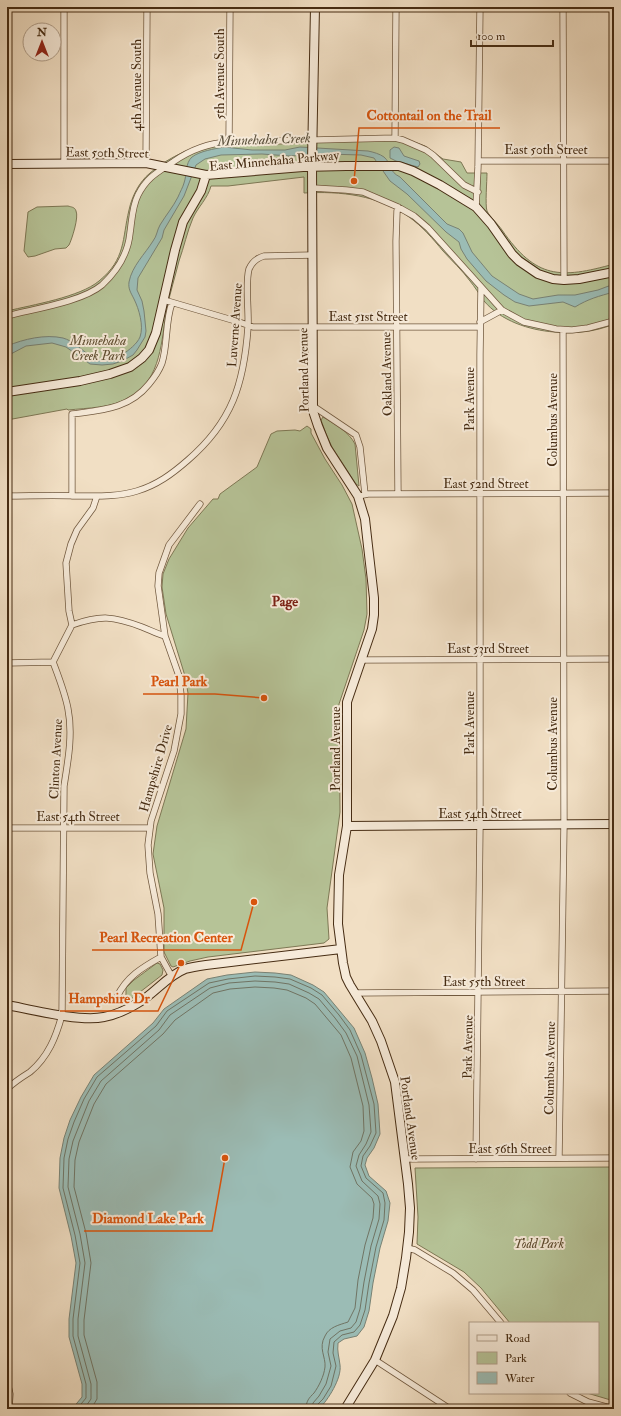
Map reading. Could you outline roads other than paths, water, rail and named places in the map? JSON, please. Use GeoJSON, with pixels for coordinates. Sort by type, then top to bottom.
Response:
{"type":"FeatureCollection","features":[{"type":"Feature","properties":{"kind":"street"},"geometry":{"type":"LineString","coordinates":[[64,7],[64,164]]}},
{"type":"Feature","properties":{"kind":"street","name":"4th Avenue South"},"geometry":{"type":"LineString","coordinates":[[146,162],[147,7]]}},
{"type":"Feature","properties":{"kind":"street","name":"5th Avenue South"},"geometry":{"type":"LineString","coordinates":[[229,142],[230,7]]}},
{"type":"Feature","properties":{"kind":"street","name":"Portland Avenue"},"geometry":{"type":"LineString","coordinates":[[315,7],[312,164],[314,327],[313,411],[327,448],[361,495],[374,598],[372,630],[347,702],[347,826],[339,875],[338,924],[340,949],[346,977],[354,993],[372,1021],[381,1041],[395,1082],[410,1208],[409,1232],[401,1288],[393,1316],[375,1360],[345,1409]]}},
{"type":"Feature","properties":{"kind":"street"},"geometry":{"type":"LineString","coordinates":[[394,138],[396,7]]}},
{"type":"Feature","properties":{"kind":"street"},"geometry":{"type":"LineString","coordinates":[[476,207],[478,192],[480,7]]}},
{"type":"Feature","properties":{"kind":"street"},"geometry":{"type":"LineString","coordinates":[[563,7],[564,280]]}},
{"type":"Feature","properties":{"kind":"street","name":"East Minnehaha Parkway"},"geometry":{"type":"LineString","coordinates":[[7,316],[76,299],[89,294],[101,286],[115,271],[125,254],[130,234],[132,212],[138,195],[151,176],[164,167],[208,145],[229,142],[313,142],[394,138],[403,140],[426,150],[464,185],[478,192]]}},
{"type":"Feature","properties":{"kind":"street","name":"East 50th Street"},"geometry":{"type":"LineString","coordinates":[[478,161],[614,161]]}},
{"type":"Feature","properties":{"kind":"street","name":"East 50th Street"},"geometry":{"type":"LineString","coordinates":[[7,164],[146,162],[206,175]]}},
{"type":"Feature","properties":{"kind":"street","name":"East Minnehaha Parkway"},"geometry":{"type":"LineString","coordinates":[[7,392],[80,381],[110,374],[135,364],[146,354],[153,342],[158,328],[177,239],[183,222],[201,191],[206,175],[312,164],[399,166],[413,171],[440,185],[476,207],[492,224],[512,254],[519,261],[538,274],[554,279],[564,280],[579,279],[614,272]]}},
{"type":"Feature","properties":{"kind":"street"},"geometry":{"type":"LineString","coordinates":[[313,188],[363,192],[398,207],[414,216],[428,228],[502,310],[524,322],[563,330],[588,328],[614,321]]}},
{"type":"Feature","properties":{"kind":"street","name":"Oakland Avenue"},"geometry":{"type":"LineString","coordinates":[[398,207],[396,241],[398,494]]}},
{"type":"Feature","properties":{"kind":"street","name":"Luverne Avenue"},"geometry":{"type":"LineString","coordinates":[[7,496],[97,496],[129,493],[149,487],[173,474],[207,443],[222,424],[235,397],[241,380],[244,363],[248,326],[249,271],[254,261],[264,256],[313,255]]}},
{"type":"Feature","properties":{"kind":"street","name":"Park Avenue"},"geometry":{"type":"LineString","coordinates":[[476,1159],[480,825],[481,288]]}},
{"type":"Feature","properties":{"kind":"street","name":"East 51st Street"},"geometry":{"type":"LineString","coordinates":[[164,300],[253,327],[396,327],[480,325],[502,310]]}},
{"type":"Feature","properties":{"kind":"street"},"geometry":{"type":"LineString","coordinates":[[72,496],[72,414],[120,406],[136,398],[144,391],[157,374],[162,363],[166,331],[172,303]]}},
{"type":"Feature","properties":{"kind":"street","name":"Columbus Avenue"},"geometry":{"type":"LineString","coordinates":[[559,1158],[564,824],[563,330]]}},
{"type":"Feature","properties":{"kind":"street"},"geometry":{"type":"LineString","coordinates":[[313,406],[356,435],[360,447],[361,495]]}},
{"type":"Feature","properties":{"kind":"street","name":"East 52nd Street"},"geometry":{"type":"LineString","coordinates":[[361,495],[614,493]]}},
{"type":"Feature","properties":{"kind":"street"},"geometry":{"type":"LineString","coordinates":[[7,663],[52,662],[72,624],[68,612],[66,563],[71,544],[77,530],[93,508],[97,496]]}},
{"type":"Feature","properties":{"kind":"street","name":"Hampshire Drive"},"geometry":{"type":"LineString","coordinates":[[172,976],[161,957],[158,914],[148,858],[150,828],[174,751],[181,714],[179,676],[165,636],[159,599],[159,573],[169,545],[200,504]]}},
{"type":"Feature","properties":{"kind":"street"},"geometry":{"type":"LineString","coordinates":[[72,624],[98,618],[113,618],[140,626],[165,636]]}},
{"type":"Feature","properties":{"kind":"street","name":"East 53rd Street"},"geometry":{"type":"LineString","coordinates":[[362,660],[614,659]]}},
{"type":"Feature","properties":{"kind":"street","name":"Clinton Avenue"},"geometry":{"type":"LineString","coordinates":[[7,1089],[31,1071],[40,1061],[55,1039],[62,1015],[64,786],[68,764],[70,726],[64,694],[52,662]]}},
{"type":"Feature","properties":{"kind":"street","name":"East 54th Street"},"geometry":{"type":"LineString","coordinates":[[347,826],[614,824]]}},
{"type":"Feature","properties":{"kind":"street","name":"East 54th Street"},"geometry":{"type":"LineString","coordinates":[[7,828],[150,828]]}},
{"type":"Feature","properties":{"kind":"street"},"geometry":{"type":"LineString","coordinates":[[7,1005],[62,1015],[103,1018],[137,1004],[172,976],[186,969],[206,965],[340,949]]}},
{"type":"Feature","properties":{"kind":"street"},"geometry":{"type":"LineString","coordinates":[[117,997],[122,986],[140,969],[161,957]]}},
{"type":"Feature","properties":{"kind":"street","name":"East 55th Street"},"geometry":{"type":"LineString","coordinates":[[354,993],[614,991]]}},
{"type":"Feature","properties":{"kind":"street","name":"East 56th Street"},"geometry":{"type":"LineString","coordinates":[[405,1159],[614,1158]]}},
{"type":"Feature","properties":{"kind":"street"},"geometry":{"type":"LineString","coordinates":[[407,1248],[415,1250],[453,1273],[473,1290],[500,1322]]}},
{"type":"Feature","properties":{"kind":"street"},"geometry":{"type":"LineString","coordinates":[[375,1360],[441,1406],[450,1409]]}},
{"type":"Feature","properties":{"kind":"street"},"geometry":{"type":"LineString","coordinates":[[7,1381],[10,1394],[9,1409]]}},
{"type":"Feature","properties":{"kind":"street"},"geometry":{"type":"LineString","coordinates":[[572,1394],[588,1402],[614,1408]]}},
{"type":"Feature","properties":{"kind":"water","name":"Minnehaha Creek"},"geometry":{"type":"Polygon","coordinates":[[[224,147],[252,150],[285,150],[300,147],[368,151],[376,153],[384,157],[396,175],[400,177],[447,224],[459,229],[463,233],[472,252],[492,276],[519,294],[533,299],[558,295],[575,295],[598,290],[614,284],[614,292],[594,298],[575,307],[563,302],[529,306],[515,302],[486,281],[467,259],[459,242],[446,232],[407,194],[390,181],[374,158],[361,155],[327,154],[289,156],[262,154],[221,155],[205,159],[196,165],[184,196],[164,230],[162,238],[138,278],[137,290],[142,301],[146,331],[145,337],[133,355],[113,364],[90,364],[66,347],[52,343],[26,346],[7,356],[7,346],[27,339],[42,337],[63,338],[75,344],[90,355],[103,359],[119,356],[133,347],[140,337],[141,323],[136,303],[129,287],[129,282],[133,271],[154,239],[160,225],[178,197],[184,185],[188,162],[192,157],[199,153],[224,147]]]}},
{"type":"Feature","properties":{"kind":"water"},"geometry":{"type":"Polygon","coordinates":[[[394,147],[399,148],[404,156],[419,161],[420,164],[418,167],[390,158],[390,150],[394,147]]]}},
{"type":"Feature","properties":{"kind":"water"},"geometry":{"type":"Polygon","coordinates":[[[255,972],[291,975],[324,992],[354,1028],[365,1053],[378,1104],[380,1134],[374,1148],[367,1158],[365,1165],[369,1176],[386,1191],[390,1203],[388,1221],[380,1248],[369,1311],[364,1327],[357,1336],[344,1339],[338,1343],[340,1365],[339,1376],[330,1395],[319,1409],[72,1409],[82,1397],[82,1384],[69,1337],[69,1319],[76,1263],[59,1188],[60,1158],[64,1138],[70,1120],[94,1075],[153,1023],[164,1009],[207,979],[255,972]]]}},
{"type":"Feature","properties":{"kind":"place","name":"Cottontail on the Trail"},"geometry":{"type":"Point","coordinates":[354,181]}},
{"type":"Feature","properties":{"kind":"place","name":"Pearl Park"},"geometry":{"type":"Point","coordinates":[264,698]}},
{"type":"Feature","properties":{"kind":"place","name":"Pearl Recreation Center"},"geometry":{"type":"Point","coordinates":[254,902]}},
{"type":"Feature","properties":{"kind":"place","name":"Hampshire Dr"},"geometry":{"type":"Point","coordinates":[181,963]}},
{"type":"Feature","properties":{"kind":"place","name":"Diamond Lake Park"},"geometry":{"type":"Point","coordinates":[225,1158]}},
{"type":"Feature","properties":{"kind":"district","name":"Page"},"geometry":{"type":"Point","coordinates":[285,601]}},
{"type":"Feature","properties":{"kind":"park label","name":"Minnehaha Creek Park"},"geometry":{"type":"Point","coordinates":[98,348]}},
{"type":"Feature","properties":{"kind":"park label","name":"Todd Park"},"geometry":{"type":"Point","coordinates":[539,1243]}}]}
